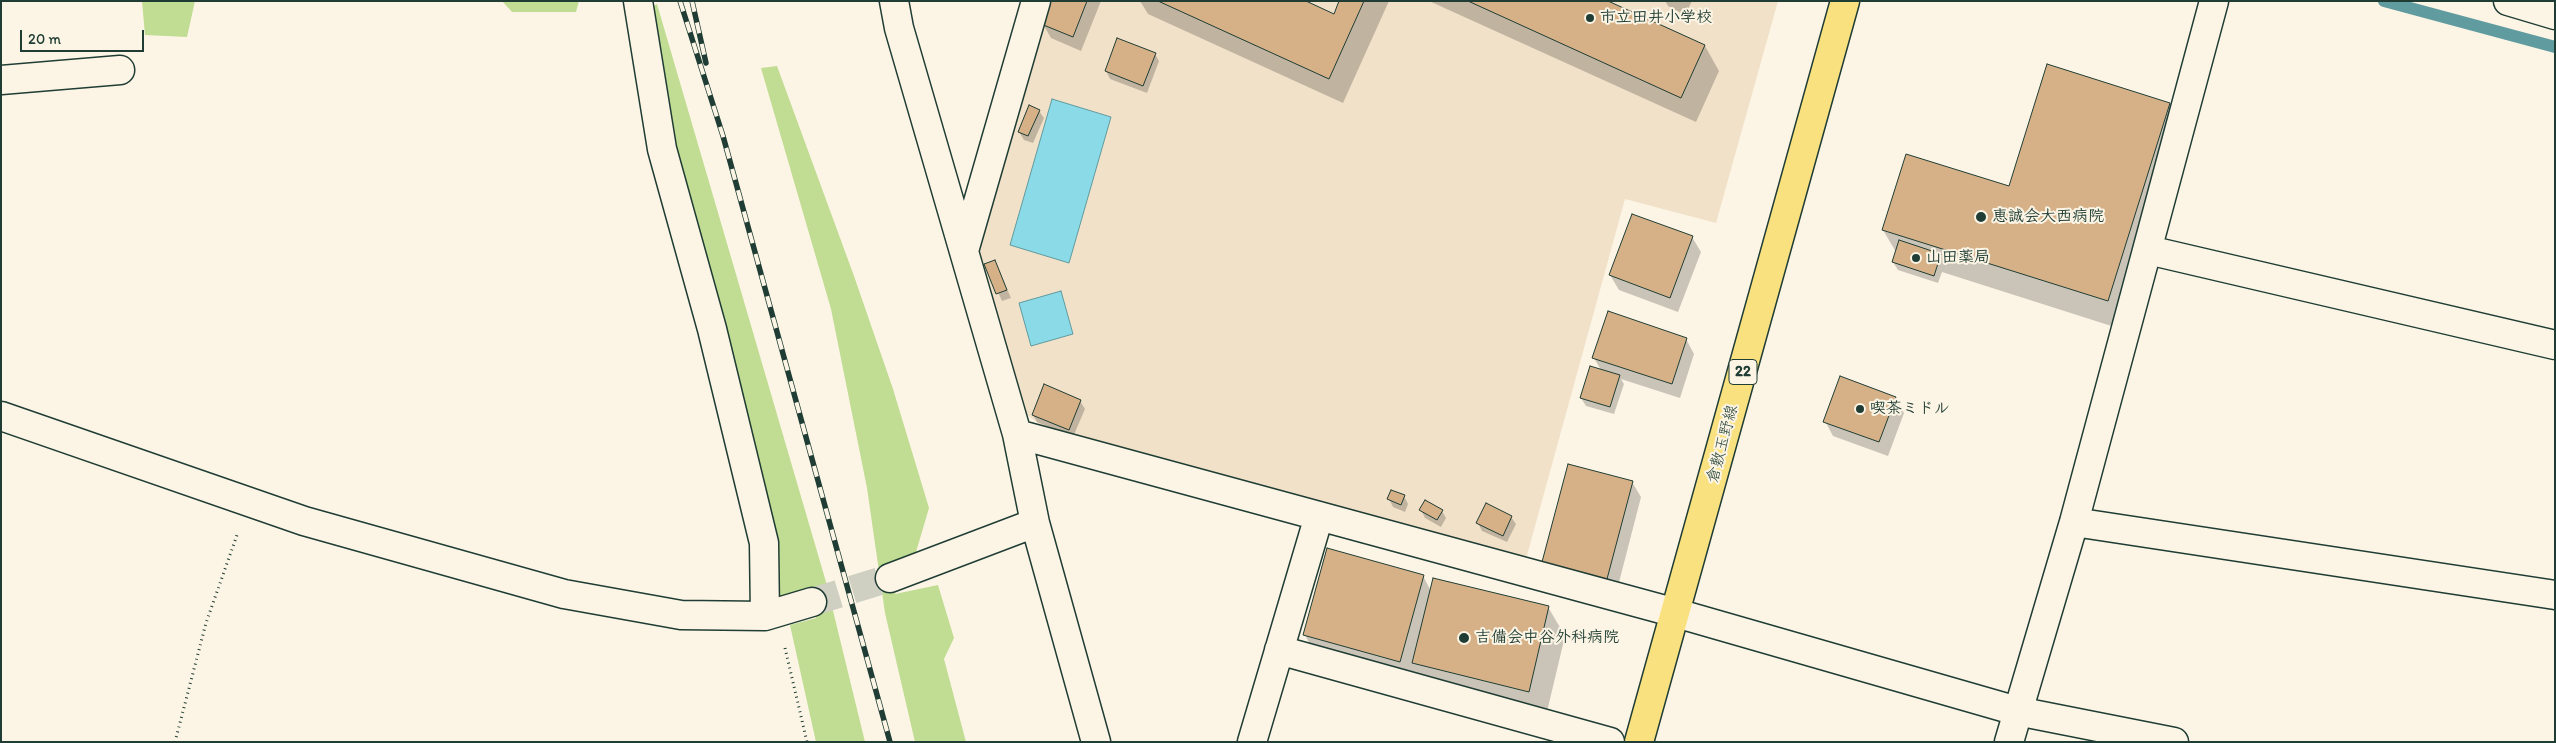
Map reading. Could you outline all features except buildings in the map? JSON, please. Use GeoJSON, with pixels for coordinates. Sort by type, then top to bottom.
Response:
{"type":"FeatureCollection","features":[{"type":"Feature","properties":{"kind":"main road","name":"倉敷玉野線"},"geometry":{"type":"LineString","coordinates":[[1639,742],[1845,1]]}},
{"type":"Feature","properties":{"kind":"street"},"geometry":{"type":"LineString","coordinates":[[638,1],[662,148],[712,329],[764,543],[772,615]]}},
{"type":"Feature","properties":{"kind":"street"},"geometry":{"type":"LineString","coordinates":[[894,1],[899,28],[1017,434],[1035,523],[1096,742]]}},
{"type":"Feature","properties":{"kind":"street"},"geometry":{"type":"LineString","coordinates":[[964,251],[1036,1]]}},
{"type":"Feature","properties":{"kind":"street"},"geometry":{"type":"LineString","coordinates":[[2009,742],[2074,522],[2214,1]]}},
{"type":"Feature","properties":{"kind":"street"},"geometry":{"type":"LineString","coordinates":[[2508,1],[2555,15]]}},
{"type":"Feature","properties":{"kind":"street"},"geometry":{"type":"LineString","coordinates":[[1,80],[120,70]]}},
{"type":"Feature","properties":{"kind":"street"},"geometry":{"type":"LineString","coordinates":[[2148,250],[2555,345]]}},
{"type":"Feature","properties":{"kind":"street"},"geometry":{"type":"LineString","coordinates":[[1,416],[304,521],[564,594],[681,615],[772,615],[812,602]]}},
{"type":"Feature","properties":{"kind":"street"},"geometry":{"type":"LineString","coordinates":[[1017,434],[1676,613],[2017,711],[2174,742]]}},
{"type":"Feature","properties":{"kind":"street"},"geometry":{"type":"LineString","coordinates":[[1252,742],[1319,516]]}},
{"type":"Feature","properties":{"kind":"street"},"geometry":{"type":"LineString","coordinates":[[2074,522],[2555,595]]}},
{"type":"Feature","properties":{"kind":"street"},"geometry":{"type":"LineString","coordinates":[[890,578],[1035,523]]}},
{"type":"Feature","properties":{"kind":"street"},"geometry":{"type":"LineString","coordinates":[[1279,650],[1610,742]]}},
{"type":"Feature","properties":{"kind":"path"},"geometry":{"type":"LineString","coordinates":[[175,742],[206,623],[249,502]]}},
{"type":"Feature","properties":{"kind":"path"},"geometry":{"type":"LineString","coordinates":[[772,615],[806,742]]}},
{"type":"Feature","properties":{"kind":"shaded area"},"geometry":{"type":"Polygon","coordinates":[[[1049,1],[1778,1],[1716,223],[1625,199],[1526,559],[1042,426],[1019,409],[979,253],[1049,1]]]}},
{"type":"Feature","properties":{"kind":"green space"},"geometry":{"type":"Polygon","coordinates":[[[142,1],[195,1],[187,37],[145,35],[142,1]]]}},
{"type":"Feature","properties":{"kind":"green space"},"geometry":{"type":"Polygon","coordinates":[[[502,1],[579,1],[576,12],[512,12],[502,1]]]}},
{"type":"Feature","properties":{"kind":"green space"},"geometry":{"type":"Polygon","coordinates":[[[657,4],[826,582],[865,742],[816,742],[790,625],[816,618],[811,591],[777,600],[669,143],[649,9],[657,4]]]}},
{"type":"Feature","properties":{"kind":"green space"},"geometry":{"type":"Polygon","coordinates":[[[777,66],[893,389],[929,508],[916,552],[903,559],[895,594],[938,585],[954,638],[944,659],[966,742],[915,742],[885,613],[867,488],[831,309],[761,68],[777,66]]]}},
{"type":"Feature","properties":{"kind":"water"},"geometry":{"type":"Polygon","coordinates":[[[1052,99],[1111,117],[1069,263],[1010,245],[1052,99]]]}},
{"type":"Feature","properties":{"kind":"water"},"geometry":{"type":"Polygon","coordinates":[[[1061,291],[1073,334],[1031,346],[1019,303],[1061,291]]]}},
{"type":"Feature","properties":{"kind":"waterway"},"geometry":{"type":"LineString","coordinates":[[2384,1],[2555,47]]}},
{"type":"Feature","properties":{"kind":"tunnel"},"geometry":{"type":"LineString","coordinates":[[812,602],[890,578]]}},
{"type":"Feature","properties":{"kind":"railway"},"geometry":{"type":"LineString","coordinates":[[680,1],[723,136],[890,742]]}},
{"type":"Feature","properties":{"kind":"railway"},"geometry":{"type":"LineString","coordinates":[[692,1],[706,63]]}},
{"type":"Feature","properties":{"kind":"place","name":"市立田井小学校"},"geometry":{"type":"Point","coordinates":[1590,18]}},
{"type":"Feature","properties":{"kind":"place","name":"恵誠会大西病院"},"geometry":{"type":"Point","coordinates":[1981,217]}},
{"type":"Feature","properties":{"kind":"place","name":"山田薬局"},"geometry":{"type":"Point","coordinates":[1916,258]}},
{"type":"Feature","properties":{"kind":"place","name":"喫茶ミドル"},"geometry":{"type":"Point","coordinates":[1860,409]}},
{"type":"Feature","properties":{"kind":"place","name":"吉備会中谷外科病院"},"geometry":{"type":"Point","coordinates":[1464,638]}}]}
